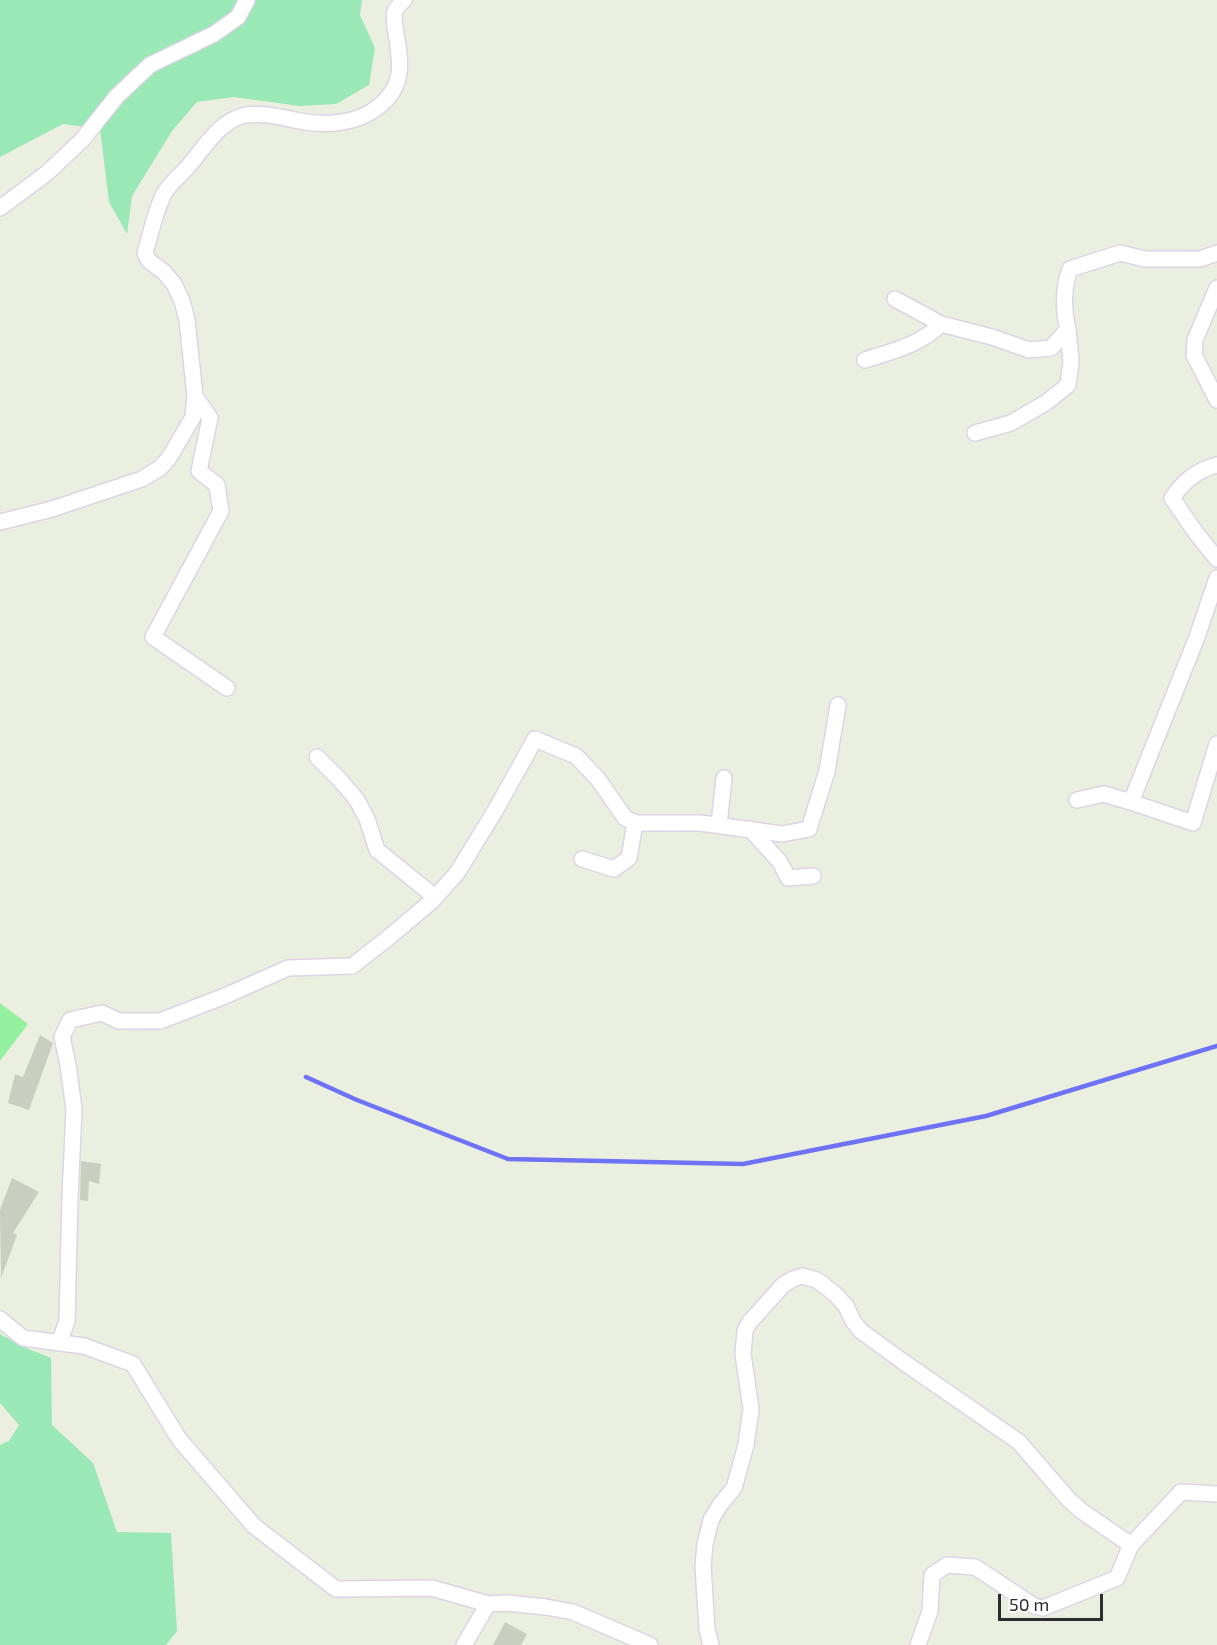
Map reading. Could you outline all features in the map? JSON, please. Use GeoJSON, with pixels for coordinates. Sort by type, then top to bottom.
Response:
{"type":"FeatureCollection","features":[{"type":"Feature","properties":{"kind":"street"},"geometry":{"type":"LineString","coordinates":[[0,208],[47,172],[82,140],[117,96],[150,65],[214,34],[238,17],[248,0]]}},
{"type":"Feature","properties":{"kind":"street"},"geometry":{"type":"LineString","coordinates":[[0,522],[52,509],[142,479],[160,468],[169,458],[193,417],[195,396],[187,320],[182,301],[174,284],[164,272],[149,261],[145,253],[165,191],[220,129],[232,120],[246,115],[269,115],[303,122],[332,123],[360,119],[390,98],[399,81],[400,58],[395,11],[404,0]]}},
{"type":"Feature","properties":{"kind":"street"},"geometry":{"type":"LineString","coordinates":[[975,433],[1011,423],[1047,402],[1068,385],[1071,361],[1065,319],[1065,282],[1070,269],[1120,253],[1145,259],[1200,259],[1217,253]]}},
{"type":"Feature","properties":{"kind":"street"},"geometry":{"type":"LineString","coordinates":[[1217,288],[1195,340],[1194,355],[1217,400]]}},
{"type":"Feature","properties":{"kind":"street"},"geometry":{"type":"LineString","coordinates":[[895,299],[941,324],[993,337],[1029,350],[1051,348],[1068,329]]}},
{"type":"Feature","properties":{"kind":"street"},"geometry":{"type":"LineString","coordinates":[[865,360],[910,345],[930,335],[941,324]]}},
{"type":"Feature","properties":{"kind":"street"},"geometry":{"type":"LineString","coordinates":[[195,396],[210,418],[199,471],[217,485],[221,511],[153,637],[227,688]]}},
{"type":"Feature","properties":{"kind":"street"},"geometry":{"type":"LineString","coordinates":[[1217,465],[1204,468],[1182,483],[1172,498],[1217,559]]}},
{"type":"Feature","properties":{"kind":"street"},"geometry":{"type":"LineString","coordinates":[[1131,802],[1197,637],[1217,578]]}},
{"type":"Feature","properties":{"kind":"street"},"geometry":{"type":"LineString","coordinates":[[59,1342],[67,1321],[74,1109],[62,1037],[70,1020],[102,1013],[118,1021],[160,1022],[288,969],[352,966],[435,897],[457,873],[536,739],[576,756],[598,779],[625,818],[635,823],[700,823],[782,834],[809,829],[826,771],[838,705]]}},
{"type":"Feature","properties":{"kind":"street"},"geometry":{"type":"LineString","coordinates":[[1077,800],[1104,794],[1193,823],[1217,744]]}},
{"type":"Feature","properties":{"kind":"street"},"geometry":{"type":"LineString","coordinates":[[317,757],[357,800],[367,819],[377,850],[435,897]]}},
{"type":"Feature","properties":{"kind":"street"},"geometry":{"type":"LineString","coordinates":[[719,825],[724,778]]}},
{"type":"Feature","properties":{"kind":"street"},"geometry":{"type":"LineString","coordinates":[[582,858],[614,869],[629,858],[635,823]]}},
{"type":"Feature","properties":{"kind":"street"},"geometry":{"type":"LineString","coordinates":[[750,829],[780,862],[788,878],[813,876]]}},
{"type":"Feature","properties":{"kind":"street"},"geometry":{"type":"LineString","coordinates":[[711,1645],[707,1629],[703,1566],[705,1544],[711,1520],[734,1488],[746,1445],[751,1408],[743,1354],[745,1331],[749,1323],[783,1285],[802,1276],[817,1280],[835,1294],[846,1306],[852,1321],[861,1331],[1019,1442],[1070,1501],[1131,1545]]}},
{"type":"Feature","properties":{"kind":"street"},"geometry":{"type":"LineString","coordinates":[[0,1320],[22,1338],[84,1346],[133,1364],[179,1439],[254,1526],[336,1589],[432,1588],[488,1604],[507,1603],[546,1607],[573,1612],[650,1645]]}},
{"type":"Feature","properties":{"kind":"street"},"geometry":{"type":"LineString","coordinates":[[918,1645],[930,1611],[932,1575],[947,1565],[975,1567],[1034,1606],[1043,1608],[1117,1578],[1131,1545],[1181,1492],[1217,1494]]}},
{"type":"Feature","properties":{"kind":"street"},"geometry":{"type":"LineString","coordinates":[[464,1645],[488,1604]]}},
{"type":"Feature","properties":{"kind":"green space"},"geometry":{"type":"Polygon","coordinates":[[[0,0],[362,0],[360,15],[375,48],[369,85],[336,104],[300,106],[234,97],[197,102],[172,131],[132,196],[127,234],[109,202],[100,129],[63,124],[0,157],[0,0]]]}},
{"type":"Feature","properties":{"kind":"green space"},"geometry":{"type":"Polygon","coordinates":[[[0,1003],[28,1024],[0,1061],[0,1003]]]}},
{"type":"Feature","properties":{"kind":"green space"},"geometry":{"type":"Polygon","coordinates":[[[0,1334],[51,1358],[52,1425],[93,1463],[117,1532],[171,1533],[177,1631],[166,1645],[0,1645],[0,1445],[9,1441],[19,1425],[0,1403],[0,1334]]]}},
{"type":"Feature","properties":{"kind":"building"},"geometry":{"type":"Polygon","coordinates":[[[40,1035],[53,1043],[29,1110],[8,1103],[15,1074],[23,1077],[40,1035]]]}},
{"type":"Feature","properties":{"kind":"building"},"geometry":{"type":"Polygon","coordinates":[[[81,1161],[101,1164],[99,1184],[89,1181],[88,1201],[80,1200],[81,1161]]]}},
{"type":"Feature","properties":{"kind":"building"},"geometry":{"type":"Polygon","coordinates":[[[12,1178],[39,1192],[13,1233],[17,1235],[1,1278],[0,1210],[12,1178]]]}},
{"type":"Feature","properties":{"kind":"building"},"geometry":{"type":"Polygon","coordinates":[[[505,1622],[527,1634],[521,1645],[493,1645],[505,1622]]]}},
{"type":"Feature","properties":{"kind":"waterway"},"geometry":{"type":"LineString","coordinates":[[306,1077],[357,1100],[508,1159],[743,1164],[986,1116],[1217,1046]]}}]}
